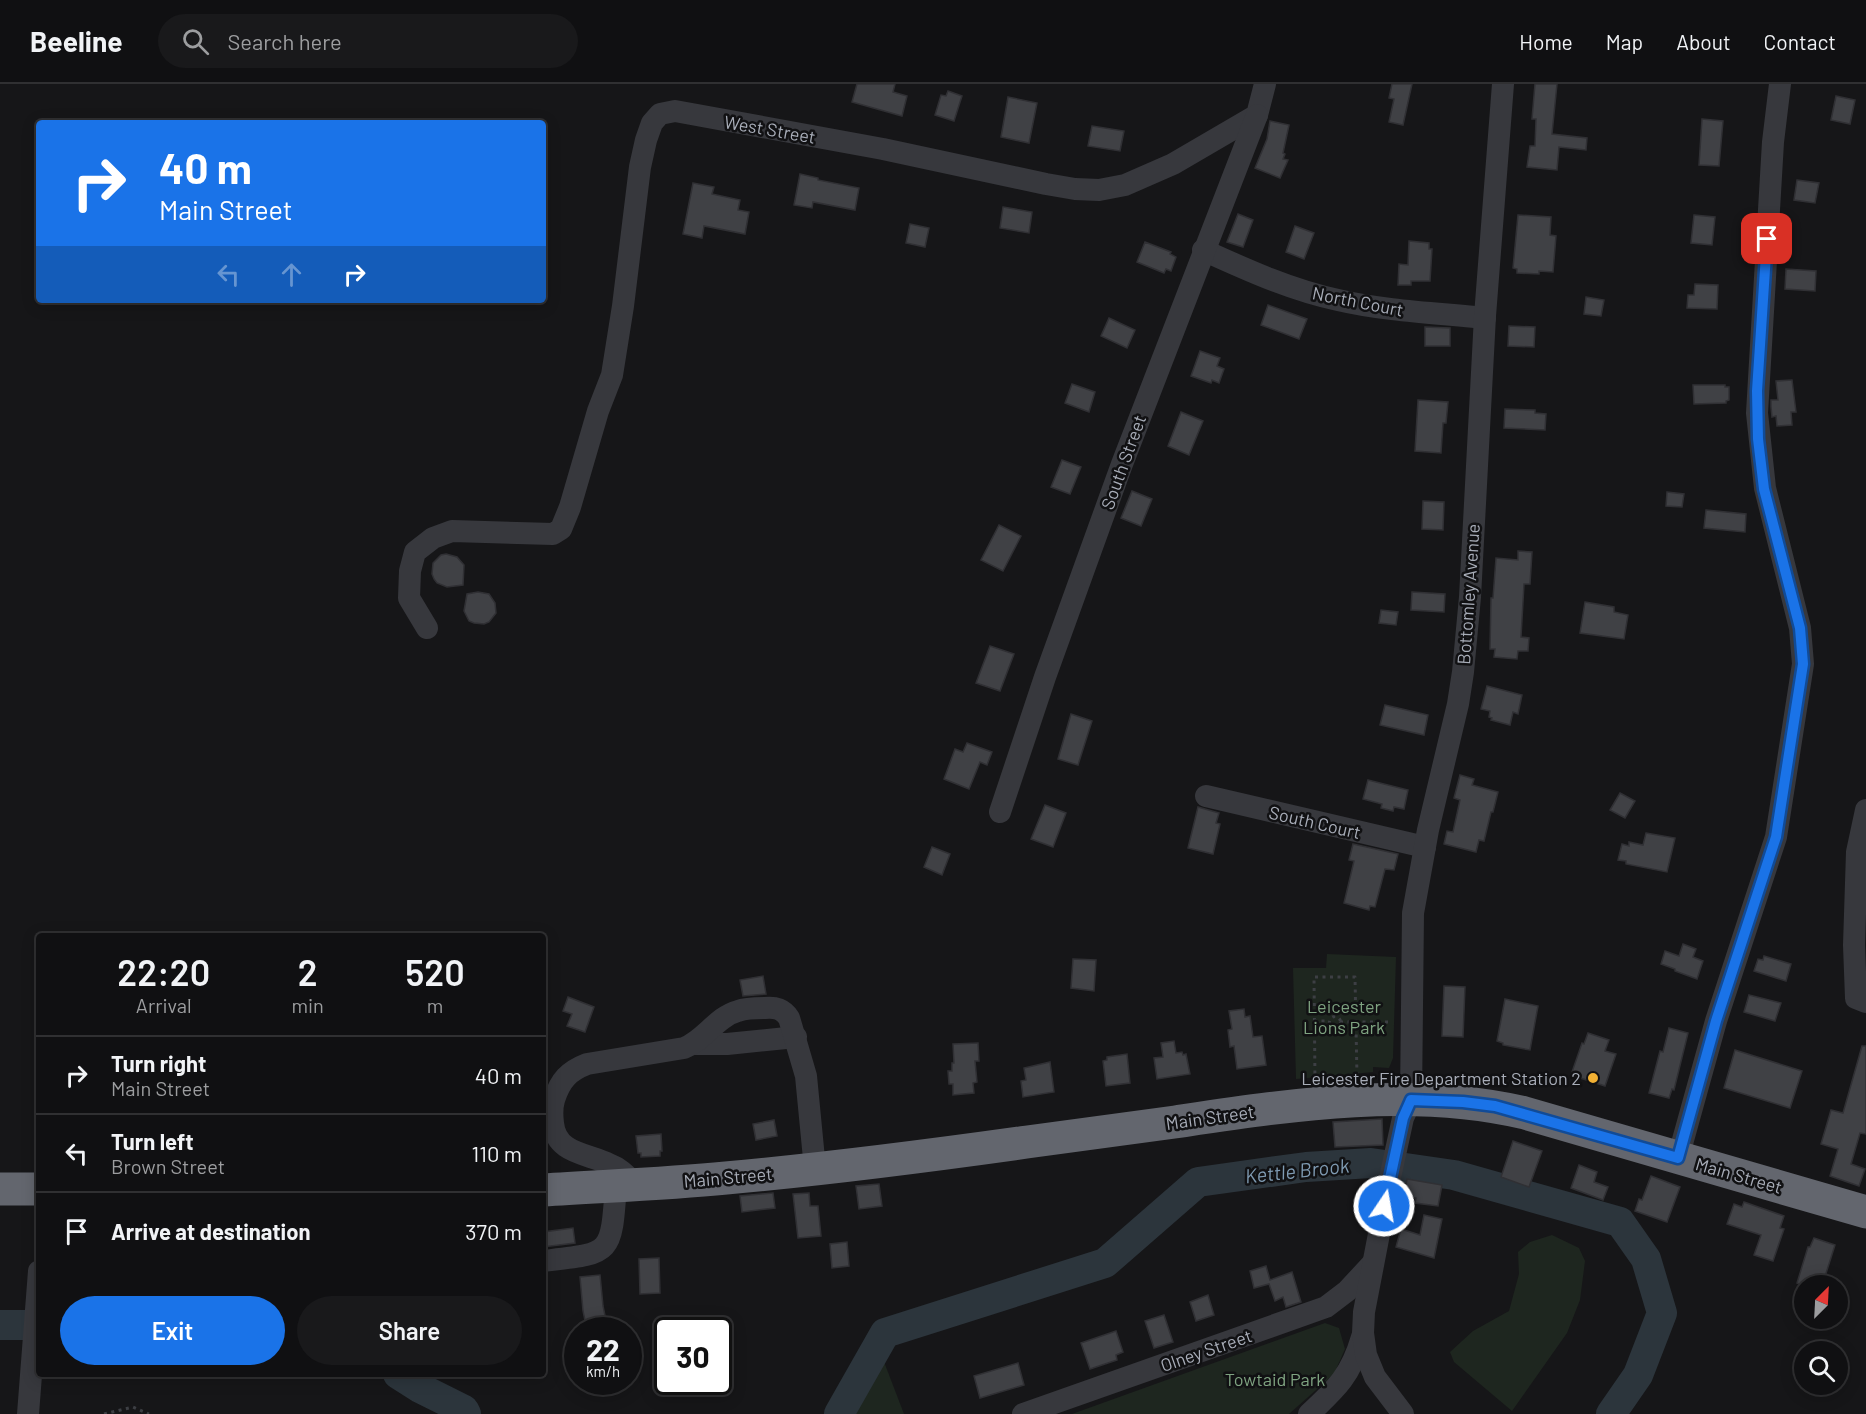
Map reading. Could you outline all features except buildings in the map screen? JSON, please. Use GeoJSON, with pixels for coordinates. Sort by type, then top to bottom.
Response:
{"type":"FeatureCollection","features":[{"type":"Feature","properties":{"kind":"highway","name":"Main Street"},"geometry":{"type":"LineString","coordinates":[[546,1190],[724,1179],[1133,1128],[1275,1107],[1411,1100],[1495,1106],[1866,1212]]}},
{"type":"Feature","properties":{"kind":"highway"},"geometry":{"type":"LineString","coordinates":[[0,1189],[36,1189]]}},
{"type":"Feature","properties":{"kind":"street"},"geometry":{"type":"LineString","coordinates":[[1257,115],[1265,84]]}},
{"type":"Feature","properties":{"kind":"street","name":"Bottomley Avenue"},"geometry":{"type":"LineString","coordinates":[[1363,1333],[1364,1312],[1395,1153],[1403,1118],[1411,1100],[1413,913],[1425,847],[1458,704],[1464,663],[1470,597],[1485,318],[1503,84]]}},
{"type":"Feature","properties":{"kind":"street"},"geometry":{"type":"LineString","coordinates":[[1678,1158],[1716,1021],[1776,837],[1803,664],[1800,628],[1764,489],[1757,413],[1773,142],[1780,84]]}},
{"type":"Feature","properties":{"kind":"street","name":"West Street"},"geometry":{"type":"LineString","coordinates":[[427,628],[409,598],[410,571],[415,552],[433,538],[452,531],[553,534],[561,530],[598,411],[612,375],[640,167],[652,123],[660,114],[675,111],[883,149],[1046,184],[1099,190],[1125,185],[1173,164],[1257,115]]}},
{"type":"Feature","properties":{"kind":"street","name":"South Street"},"geometry":{"type":"LineString","coordinates":[[1000,812],[1045,677],[1122,464],[1257,115]]}},
{"type":"Feature","properties":{"kind":"street","name":"North Court"},"geometry":{"type":"LineString","coordinates":[[1203,250],[1267,278],[1339,301],[1400,310],[1485,318]]}},
{"type":"Feature","properties":{"kind":"street","name":"South Court"},"geometry":{"type":"LineString","coordinates":[[1206,796],[1425,847]]}},
{"type":"Feature","properties":{"kind":"street"},"geometry":{"type":"LineString","coordinates":[[1866,810],[1857,852],[1854,945],[1857,998],[1866,1002]]}},
{"type":"Feature","properties":{"kind":"street"},"geometry":{"type":"LineString","coordinates":[[693,1044],[715,1025],[738,1010],[771,1007],[785,1011],[796,1037],[806,1076],[815,1169]]}},
{"type":"Feature","properties":{"kind":"street"},"geometry":{"type":"LineString","coordinates":[[546,1261],[598,1253],[607,1245],[625,1185],[623,1172],[564,1146],[557,1139],[552,1117],[553,1104],[564,1077],[587,1064],[673,1050],[693,1044],[727,1044],[796,1037]]}},
{"type":"Feature","properties":{"kind":"street","name":"Olney Street"},"geometry":{"type":"LineString","coordinates":[[1023,1414],[1326,1307],[1347,1291],[1374,1262]]}},
{"type":"Feature","properties":{"kind":"street"},"geometry":{"type":"LineString","coordinates":[[28,1414],[36,1308]]}},
{"type":"Feature","properties":{"kind":"street"},"geometry":{"type":"LineString","coordinates":[[1309,1414],[1335,1390],[1350,1371],[1363,1333]]}},
{"type":"Feature","properties":{"kind":"street"},"geometry":{"type":"LineString","coordinates":[[1363,1333],[1366,1355],[1375,1377],[1403,1414]]}},
{"type":"Feature","properties":{"kind":"path"},"geometry":{"type":"LineString","coordinates":[[1316,1085],[1314,977],[1355,977],[1357,1082]]}},
{"type":"Feature","properties":{"kind":"path"},"geometry":{"type":"LineString","coordinates":[[1314,1021],[1329,1021],[1334,1016],[1339,1018],[1340,1022]]}},
{"type":"Feature","properties":{"kind":"path"},"geometry":{"type":"LineString","coordinates":[[1329,1021],[1334,1027],[1340,1022]]}},
{"type":"Feature","properties":{"kind":"path"},"geometry":{"type":"LineString","coordinates":[[1340,1022],[1401,1022]]}},
{"type":"Feature","properties":{"kind":"path"},"geometry":{"type":"LineString","coordinates":[[104,1414],[133,1407],[148,1414]]}},
{"type":"Feature","properties":{"kind":"green space","name":"Leicester Lions Park"},"geometry":{"type":"Polygon","coordinates":[[[1327,954],[1396,957],[1393,1058],[1389,1068],[1373,1067],[1373,1072],[1296,1079],[1293,968],[1326,968],[1327,954]]]}},
{"type":"Feature","properties":{"kind":"green space"},"geometry":{"type":"Polygon","coordinates":[[[1552,1235],[1579,1248],[1585,1261],[1580,1300],[1567,1333],[1512,1411],[1454,1362],[1450,1352],[1473,1331],[1509,1311],[1519,1274],[1518,1252],[1530,1242],[1552,1235]]]}},
{"type":"Feature","properties":{"kind":"green space","name":"Towtaid Park"},"geometry":{"type":"Polygon","coordinates":[[[1325,1323],[1339,1328],[1345,1349],[1334,1374],[1289,1414],[1072,1414],[1325,1323]]]}},
{"type":"Feature","properties":{"kind":"green space"},"geometry":{"type":"Polygon","coordinates":[[[881,1354],[904,1414],[848,1414],[854,1397],[881,1354]]]}},
{"type":"Feature","properties":{"kind":"waterway","name":"Kettle Brook"},"geometry":{"type":"LineString","coordinates":[[839,1414],[885,1333],[1105,1263],[1198,1182],[1306,1167],[1371,1163],[1454,1175],[1620,1222],[1646,1259],[1662,1313],[1638,1375],[1611,1414]]}},
{"type":"Feature","properties":{"kind":"waterway","name":"Kettle Brook"},"geometry":{"type":"LineString","coordinates":[[0,1325],[36,1325]]}},
{"type":"Feature","properties":{"kind":"waterway","name":"Kettle Brook"},"geometry":{"type":"LineString","coordinates":[[403,1377],[464,1410],[466,1414]]}},
{"type":"Feature","properties":{"kind":"place","name":"Leicester Fire Department Station 2"},"geometry":{"type":"Point","coordinates":[1593,1078]}},
{"type":"Feature","properties":{"kind":"route"},"geometry":{"type":"LineString","coordinates":[[1384,1206],[1403,1118],[1411,1100],[1495,1106],[1678,1158],[1716,1021],[1776,837],[1803,664],[1800,628],[1764,489],[1758,439],[1757,391],[1767,239]]}}]}
